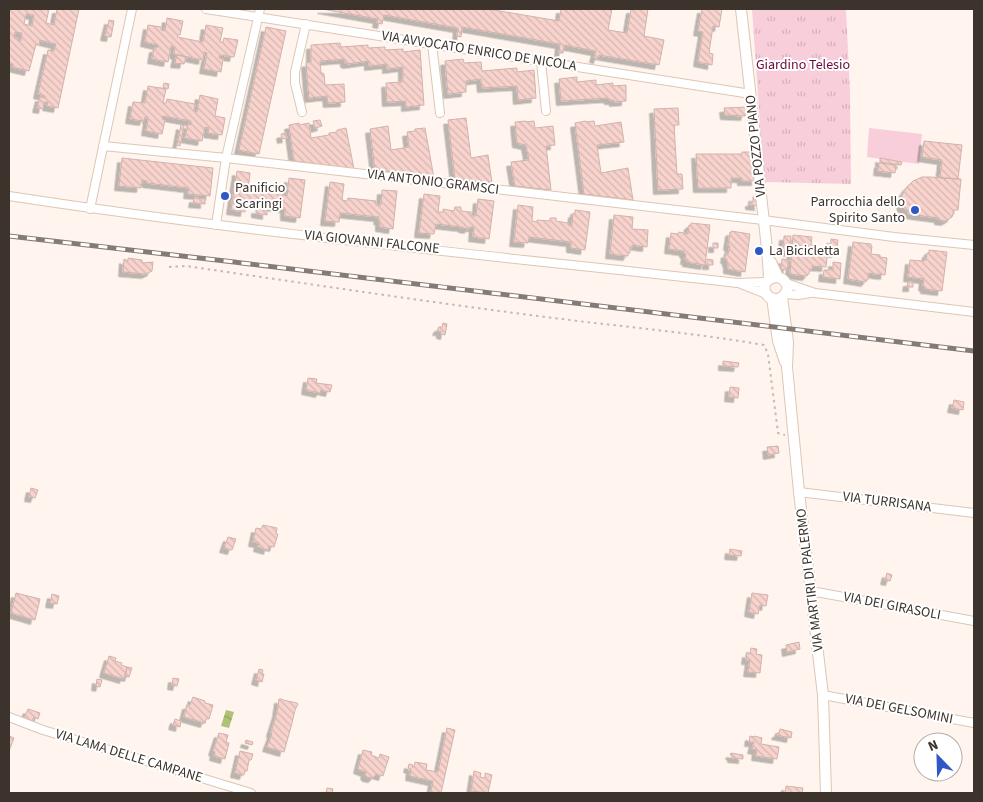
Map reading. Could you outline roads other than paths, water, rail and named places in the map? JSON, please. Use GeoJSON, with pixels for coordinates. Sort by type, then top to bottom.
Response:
{"type":"FeatureCollection","features":[{"type":"Feature","properties":{"kind":"street"},"geometry":{"type":"LineString","coordinates":[[90,208],[132,9]]}},
{"type":"Feature","properties":{"kind":"street","name":"VIA AVVOCATO ENRICO DE NICOLA"},"geometry":{"type":"LineString","coordinates":[[206,9],[259,13],[306,24],[751,94]]}},
{"type":"Feature","properties":{"kind":"street","name":"VIA POZZO PIANO"},"geometry":{"type":"LineString","coordinates":[[741,9],[768,254],[775,280],[787,288],[776,296]]}},
{"type":"Feature","properties":{"kind":"street"},"geometry":{"type":"LineString","coordinates":[[216,225],[226,158],[259,13]]}},
{"type":"Feature","properties":{"kind":"street"},"geometry":{"type":"LineString","coordinates":[[302,112],[295,83],[295,72],[306,24]]}},
{"type":"Feature","properties":{"kind":"street"},"geometry":{"type":"LineString","coordinates":[[432,44],[440,114]]}},
{"type":"Feature","properties":{"kind":"street"},"geometry":{"type":"LineString","coordinates":[[541,61],[546,111]]}},
{"type":"Feature","properties":{"kind":"street","name":"VIA ANTONIO GRAMSCI"},"geometry":{"type":"LineString","coordinates":[[103,146],[226,158],[974,245]]}},
{"type":"Feature","properties":{"kind":"street","name":"VIA GIOVANNI FALCONE"},"geometry":{"type":"LineString","coordinates":[[9,196],[216,225],[737,283],[775,280]]}},
{"type":"Feature","properties":{"kind":"street"},"geometry":{"type":"LineString","coordinates":[[775,280],[815,293],[974,312]]}},
{"type":"Feature","properties":{"kind":"street","name":"VIA POZZO PIANO"},"geometry":{"type":"LineString","coordinates":[[775,280],[764,287],[776,296]]}},
{"type":"Feature","properties":{"kind":"street","name":"VIA GIOVANNI FALCONE"},"geometry":{"type":"LineString","coordinates":[[737,283],[776,296]]}},
{"type":"Feature","properties":{"kind":"street"},"geometry":{"type":"LineString","coordinates":[[776,296],[815,293]]}},
{"type":"Feature","properties":{"kind":"street","name":"VIA POZZO PIANO"},"geometry":{"type":"LineString","coordinates":[[776,296],[778,341],[787,368]]}},
{"type":"Feature","properties":{"kind":"street","name":"VIA MARTIRI DI PALERMO"},"geometry":{"type":"LineString","coordinates":[[787,368],[823,694],[827,793]]}},
{"type":"Feature","properties":{"kind":"street","name":"VIA TURRISANA"},"geometry":{"type":"LineString","coordinates":[[800,492],[974,513]]}},
{"type":"Feature","properties":{"kind":"street","name":"VIA DEI GIRASOLI"},"geometry":{"type":"LineString","coordinates":[[811,591],[974,622]]}},
{"type":"Feature","properties":{"kind":"street","name":"VIA DEI GELSOMINI"},"geometry":{"type":"LineString","coordinates":[[823,694],[974,723]]}},
{"type":"Feature","properties":{"kind":"street","name":"VIA LAMA DELLE CAMPANE"},"geometry":{"type":"LineString","coordinates":[[9,717],[43,730],[250,793]]}},
{"type":"Feature","properties":{"kind":"water"},"geometry":{"type":"Polygon","coordinates":[[[226,710],[234,712],[229,728],[221,726],[226,710]]]}},
{"type":"Feature","properties":{"kind":"railway"},"geometry":{"type":"LineString","coordinates":[[9,236],[974,351]]}},
{"type":"Feature","properties":{"kind":"place","name":"Panificio Scaringi"},"geometry":{"type":"Point","coordinates":[225,196]}},
{"type":"Feature","properties":{"kind":"place","name":"Parrocchia dello Spirito Santo"},"geometry":{"type":"Point","coordinates":[915,210]}},
{"type":"Feature","properties":{"kind":"place","name":"La Bicicletta"},"geometry":{"type":"Point","coordinates":[759,251]}},
{"type":"Feature","properties":{"kind":"park label","name":"Giardino Telesio"},"geometry":{"type":"Point","coordinates":[803,65]}}]}
